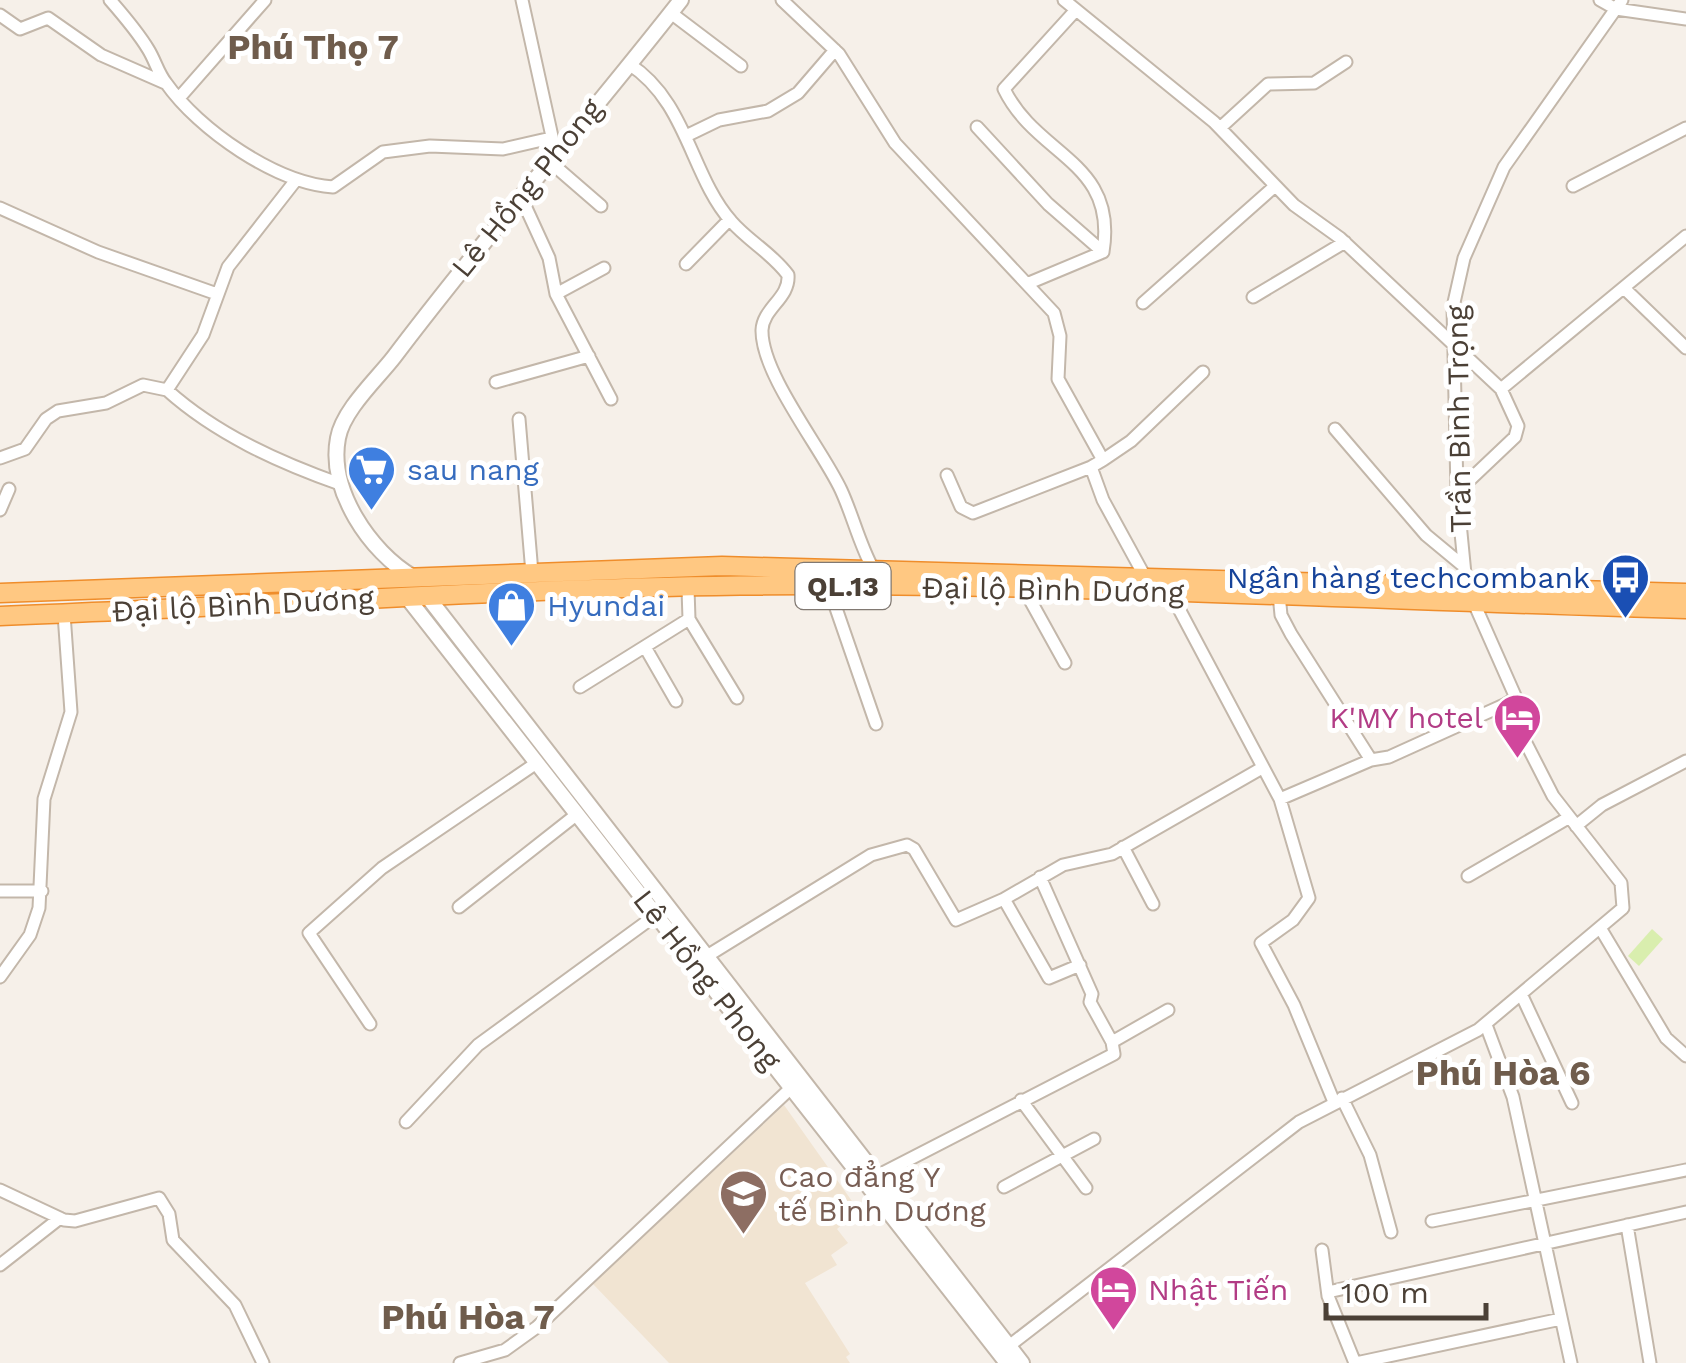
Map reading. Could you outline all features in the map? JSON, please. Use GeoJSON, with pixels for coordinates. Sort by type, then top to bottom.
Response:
{"type":"FeatureCollection","features":[{"type":"Feature","properties":{"kind":"highway","name":"Đại lộ Bình Dương"},"geometry":{"type":"LineString","coordinates":[[0,592],[389,570],[414,578],[722,566],[1686,593]]}},
{"type":"Feature","properties":{"kind":"highway"},"geometry":{"type":"LineString","coordinates":[[389,570],[406,596]]}},
{"type":"Feature","properties":{"kind":"highway"},"geometry":{"type":"LineString","coordinates":[[414,578],[427,596]]}},
{"type":"Feature","properties":{"kind":"highway"},"geometry":{"type":"LineString","coordinates":[[1466,584],[1474,603]]}},
{"type":"Feature","properties":{"kind":"highway","name":"Đại lộ Bình Dương"},"geometry":{"type":"LineString","coordinates":[[0,616],[406,596],[828,585],[1278,594],[1686,609]]}},
{"type":"Feature","properties":{"kind":"street"},"geometry":{"type":"LineString","coordinates":[[110,0],[138,34],[165,82],[233,146],[296,180],[332,187],[374,156],[406,148],[502,149],[556,143],[522,0]]}},
{"type":"Feature","properties":{"kind":"street"},"geometry":{"type":"LineString","coordinates":[[180,98],[264,0]]}},
{"type":"Feature","properties":{"kind":"street","name":"Lê Hồng Phong"},"geometry":{"type":"LineString","coordinates":[[340,484],[336,466],[341,426],[548,161],[556,143],[681,0]]}},
{"type":"Feature","properties":{"kind":"street"},"geometry":{"type":"LineString","coordinates":[[782,0],[834,50],[895,143],[1054,313],[1060,336],[1058,379],[1097,463],[1103,500],[1144,575]]}},
{"type":"Feature","properties":{"kind":"street"},"geometry":{"type":"LineString","coordinates":[[1064,0],[1220,128],[1275,186],[1345,242],[1502,390],[1518,426],[1516,436],[1457,492]]}},
{"type":"Feature","properties":{"kind":"street"},"geometry":{"type":"LineString","coordinates":[[1600,0],[1686,19]]}},
{"type":"Feature","properties":{"kind":"street","name":"Trần Bình Trọng"},"geometry":{"type":"LineString","coordinates":[[1466,584],[1461,564],[1457,492],[1453,308],[1476,223],[1504,167],[1619,4]]}},
{"type":"Feature","properties":{"kind":"street"},"geometry":{"type":"LineString","coordinates":[[1075,12],[1004,88],[1038,135],[1095,184],[1104,221],[1103,252]]}},
{"type":"Feature","properties":{"kind":"street"},"geometry":{"type":"LineString","coordinates":[[671,13],[741,66]]}},
{"type":"Feature","properties":{"kind":"street"},"geometry":{"type":"LineString","coordinates":[[0,15],[20,30],[48,18],[100,55],[165,82]]}},
{"type":"Feature","properties":{"kind":"street"},"geometry":{"type":"LineString","coordinates":[[688,135],[719,120],[768,111],[798,92],[834,50]]}},
{"type":"Feature","properties":{"kind":"street"},"geometry":{"type":"LineString","coordinates":[[1220,128],[1268,84],[1314,84],[1346,62]]}},
{"type":"Feature","properties":{"kind":"street"},"geometry":{"type":"LineString","coordinates":[[629,64],[644,73],[688,135],[730,220],[788,275],[784,293],[763,322],[764,338],[792,406],[841,490],[856,538],[873,569]]}},
{"type":"Feature","properties":{"kind":"street"},"geometry":{"type":"LineString","coordinates":[[977,127],[1048,204],[1103,252]]}},
{"type":"Feature","properties":{"kind":"street"},"geometry":{"type":"LineString","coordinates":[[1573,186],[1686,128]]}},
{"type":"Feature","properties":{"kind":"street"},"geometry":{"type":"LineString","coordinates":[[548,161],[601,206]]}},
{"type":"Feature","properties":{"kind":"street"},"geometry":{"type":"LineString","coordinates":[[167,390],[203,335],[228,268],[296,180]]}},
{"type":"Feature","properties":{"kind":"street"},"geometry":{"type":"LineString","coordinates":[[1143,302],[1275,186]]}},
{"type":"Feature","properties":{"kind":"street"},"geometry":{"type":"LineString","coordinates":[[520,196],[549,258],[556,294],[611,399]]}},
{"type":"Feature","properties":{"kind":"street"},"geometry":{"type":"LineString","coordinates":[[0,208],[98,252],[217,294]]}},
{"type":"Feature","properties":{"kind":"street"},"geometry":{"type":"LineString","coordinates":[[686,264],[730,220]]}},
{"type":"Feature","properties":{"kind":"street"},"geometry":{"type":"LineString","coordinates":[[1502,390],[1686,236]]}},
{"type":"Feature","properties":{"kind":"street"},"geometry":{"type":"LineString","coordinates":[[1253,297],[1345,242]]}},
{"type":"Feature","properties":{"kind":"street"},"geometry":{"type":"LineString","coordinates":[[1029,283],[1103,252]]}},
{"type":"Feature","properties":{"kind":"street"},"geometry":{"type":"LineString","coordinates":[[556,294],[604,268]]}},
{"type":"Feature","properties":{"kind":"street"},"geometry":{"type":"LineString","coordinates":[[1626,290],[1686,348]]}},
{"type":"Feature","properties":{"kind":"street"},"geometry":{"type":"LineString","coordinates":[[496,382],[589,356]]}},
{"type":"Feature","properties":{"kind":"street"},"geometry":{"type":"LineString","coordinates":[[946,476],[961,507],[973,513],[1097,463],[1131,440],[1203,372]]}},
{"type":"Feature","properties":{"kind":"street"},"geometry":{"type":"LineString","coordinates":[[0,458],[25,449],[56,412],[106,402],[143,385],[167,390],[190,411],[255,449],[340,484],[389,570]]}},
{"type":"Feature","properties":{"kind":"street"},"geometry":{"type":"LineString","coordinates":[[519,419],[532,572]]}},
{"type":"Feature","properties":{"kind":"street"},"geometry":{"type":"LineString","coordinates":[[1336,429],[1426,534],[1461,564]]}},
{"type":"Feature","properties":{"kind":"street"},"geometry":{"type":"LineString","coordinates":[[0,510],[10,489]]}},
{"type":"Feature","properties":{"kind":"street"},"geometry":{"type":"LineString","coordinates":[[828,585],[876,724]]}},
{"type":"Feature","properties":{"kind":"street"},"geometry":{"type":"LineString","coordinates":[[688,589],[690,619],[737,698]]}},
{"type":"Feature","properties":{"kind":"street"},"geometry":{"type":"LineString","coordinates":[[1024,589],[1065,662]]}},
{"type":"Feature","properties":{"kind":"street"},"geometry":{"type":"LineString","coordinates":[[1170,592],[1280,799],[1310,898],[1294,920],[1261,942],[1375,1169],[1391,1232]]}},
{"type":"Feature","properties":{"kind":"street"},"geometry":{"type":"LineString","coordinates":[[1278,594],[1281,615],[1291,634],[1372,760]]}},
{"type":"Feature","properties":{"kind":"street","name":"Lê Hồng Phong"},"geometry":{"type":"LineString","coordinates":[[406,596],[1005,1354],[1022,1363]]}},
{"type":"Feature","properties":{"kind":"street","name":"Lê Hồng Phong"},"geometry":{"type":"LineString","coordinates":[[427,596],[877,1176],[1005,1354]]}},
{"type":"Feature","properties":{"kind":"street"},"geometry":{"type":"LineString","coordinates":[[1280,799],[1372,760],[1389,757],[1516,698],[1474,603]]}},
{"type":"Feature","properties":{"kind":"street"},"geometry":{"type":"LineString","coordinates":[[0,977],[30,935],[42,891],[39,837],[44,798],[70,712],[64,614]]}},
{"type":"Feature","properties":{"kind":"street"},"geometry":{"type":"LineString","coordinates":[[580,687],[690,619]]}},
{"type":"Feature","properties":{"kind":"street"},"geometry":{"type":"LineString","coordinates":[[645,647],[676,700]]}},
{"type":"Feature","properties":{"kind":"street"},"geometry":{"type":"LineString","coordinates":[[1005,1354],[1231,1172],[1338,1100],[1457,1045],[1616,918],[1626,896],[1621,883],[1572,822],[1536,768],[1506,704]]}},
{"type":"Feature","properties":{"kind":"street"},"geometry":{"type":"LineString","coordinates":[[1468,876],[1686,761]]}},
{"type":"Feature","properties":{"kind":"street"},"geometry":{"type":"LineString","coordinates":[[370,1024],[309,934],[382,868],[535,764]]}},
{"type":"Feature","properties":{"kind":"street"},"geometry":{"type":"LineString","coordinates":[[706,956],[773,912],[894,846],[914,849],[956,920],[1040,878],[1122,847],[1262,768]]}},
{"type":"Feature","properties":{"kind":"street"},"geometry":{"type":"LineString","coordinates":[[459,906],[576,815]]}},
{"type":"Feature","properties":{"kind":"street"},"geometry":{"type":"LineString","coordinates":[[1122,847],[1153,904]]}},
{"type":"Feature","properties":{"kind":"street"},"geometry":{"type":"LineString","coordinates":[[877,1176],[1114,1054],[1112,1042],[1090,1002],[1092,995],[1080,965],[1040,878]]}},
{"type":"Feature","properties":{"kind":"street"},"geometry":{"type":"LineString","coordinates":[[0,891],[42,891]]}},
{"type":"Feature","properties":{"kind":"street"},"geometry":{"type":"LineString","coordinates":[[1004,899],[1048,978],[1080,965]]}},
{"type":"Feature","properties":{"kind":"street"},"geometry":{"type":"LineString","coordinates":[[406,1122],[478,1044],[656,915]]}},
{"type":"Feature","properties":{"kind":"street"},"geometry":{"type":"LineString","coordinates":[[1602,930],[1666,1038],[1686,1056]]}},
{"type":"Feature","properties":{"kind":"street"},"geometry":{"type":"LineString","coordinates":[[1522,996],[1572,1103]]}},
{"type":"Feature","properties":{"kind":"street"},"geometry":{"type":"LineString","coordinates":[[1112,1042],[1168,1010]]}},
{"type":"Feature","properties":{"kind":"street"},"geometry":{"type":"LineString","coordinates":[[1486,1024],[1513,1097],[1571,1363]]}},
{"type":"Feature","properties":{"kind":"street"},"geometry":{"type":"LineString","coordinates":[[460,1363],[505,1350],[537,1327],[792,1086]]}},
{"type":"Feature","properties":{"kind":"street"},"geometry":{"type":"LineString","coordinates":[[1020,1100],[1086,1188]]}},
{"type":"Feature","properties":{"kind":"street"},"geometry":{"type":"LineString","coordinates":[[1004,1187],[1094,1139]]}},
{"type":"Feature","properties":{"kind":"street"},"geometry":{"type":"LineString","coordinates":[[1432,1221],[1686,1170]]}},
{"type":"Feature","properties":{"kind":"street"},"geometry":{"type":"LineString","coordinates":[[0,1190],[60,1218],[76,1221],[159,1198],[168,1214],[172,1240],[235,1306],[263,1363]]}},
{"type":"Feature","properties":{"kind":"street"},"geometry":{"type":"LineString","coordinates":[[1328,1292],[1686,1212]]}},
{"type":"Feature","properties":{"kind":"street"},"geometry":{"type":"LineString","coordinates":[[0,1265],[60,1218]]}},
{"type":"Feature","properties":{"kind":"street"},"geometry":{"type":"LineString","coordinates":[[1626,1225],[1650,1363]]}},
{"type":"Feature","properties":{"kind":"street"},"geometry":{"type":"LineString","coordinates":[[1322,1250],[1328,1292],[1356,1363],[1562,1319]]}},
{"type":"Feature","properties":{"kind":"shaded area","name":"Cao đẳng Y tế Bình Dương"},"geometry":{"type":"Polygon","coordinates":[[[784,1105],[854,1204],[848,1209],[852,1216],[837,1229],[848,1243],[831,1255],[837,1265],[805,1283],[850,1354],[846,1357],[850,1363],[669,1363],[593,1284],[784,1105]]]}},
{"type":"Feature","properties":{"kind":"green space"},"geometry":{"type":"Polygon","coordinates":[[[1652,929],[1663,939],[1639,966],[1628,956],[1652,929]]]}},
{"type":"Feature","properties":{"kind":"place","name":"sau nang"},"geometry":{"type":"Point","coordinates":[372,512]}},
{"type":"Feature","properties":{"kind":"place","name":"Ngân hàng techcombank"},"geometry":{"type":"Point","coordinates":[1625,620]}},
{"type":"Feature","properties":{"kind":"place","name":"Hyundai"},"geometry":{"type":"Point","coordinates":[512,648]}},
{"type":"Feature","properties":{"kind":"place","name":"K'MY hotel"},"geometry":{"type":"Point","coordinates":[1518,760]}},
{"type":"Feature","properties":{"kind":"place","name":"Cao đẳng Y tế Bình Dương"},"geometry":{"type":"Point","coordinates":[743,1236]}},
{"type":"Feature","properties":{"kind":"place","name":"Nhật Tiến"},"geometry":{"type":"Point","coordinates":[1113,1332]}},
{"type":"Feature","properties":{"kind":"district","name":"Phú Thọ 7"},"geometry":{"type":"Point","coordinates":[313,47]}},
{"type":"Feature","properties":{"kind":"district","name":"Phú Hòa 6"},"geometry":{"type":"Point","coordinates":[1503,1073]}},
{"type":"Feature","properties":{"kind":"district","name":"Phú Hòa 7"},"geometry":{"type":"Point","coordinates":[468,1317]}}]}
